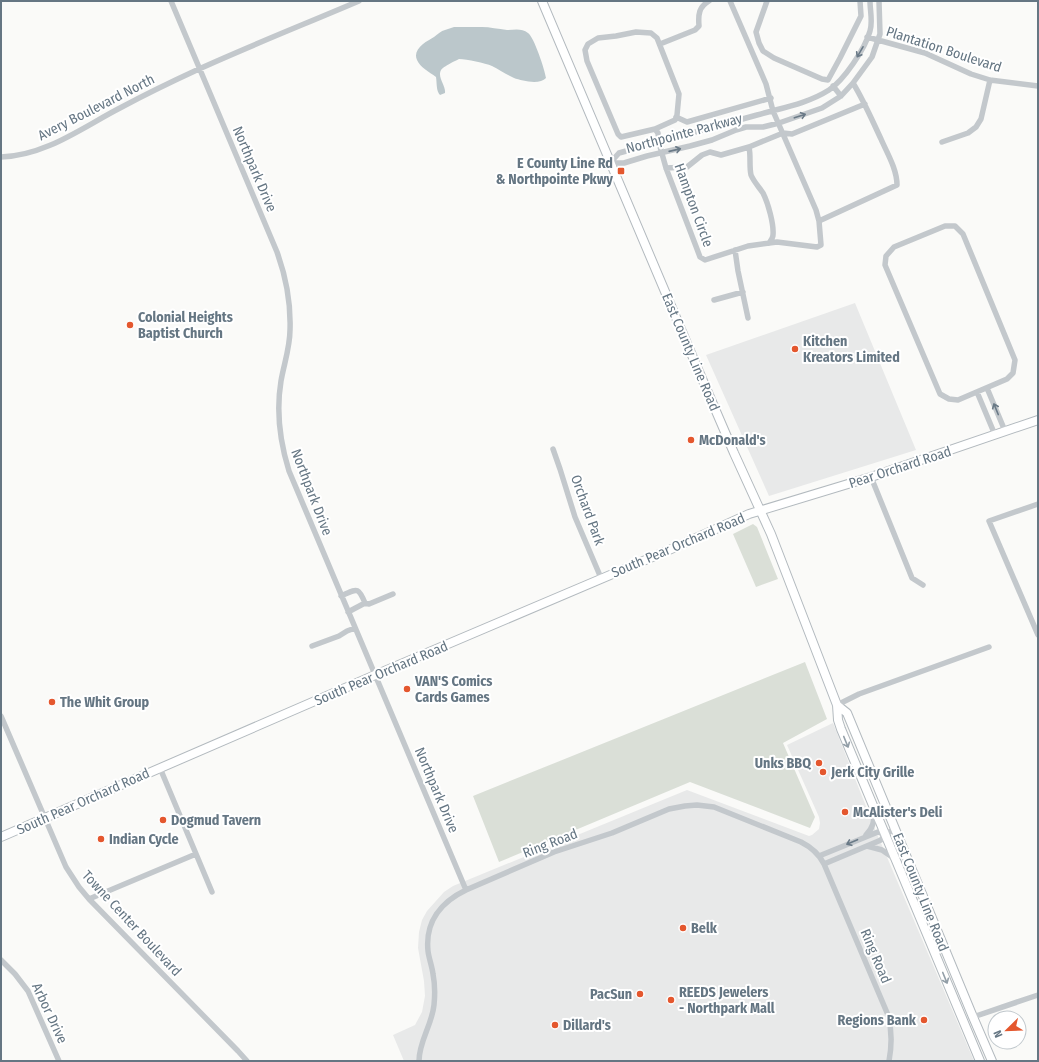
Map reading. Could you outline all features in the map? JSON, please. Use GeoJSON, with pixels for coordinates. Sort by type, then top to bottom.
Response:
{"type":"FeatureCollection","features":[{"type":"Feature","properties":{"kind":"main road","name":"East County Line Road"},"geometry":{"type":"LineString","coordinates":[[542,1],[734,453],[771,534],[837,705],[838,720],[841,729],[980,1061]]}},
{"type":"Feature","properties":{"kind":"main road","name":"Pear Orchard Road"},"geometry":{"type":"LineString","coordinates":[[761,511],[871,477],[1038,420]]}},
{"type":"Feature","properties":{"kind":"main road","name":"South Pear Orchard Road"},"geometry":{"type":"LineString","coordinates":[[1,837],[375,675],[676,547],[749,514],[761,511]]}},
{"type":"Feature","properties":{"kind":"main road","name":"East County Line Road"},"geometry":{"type":"LineString","coordinates":[[837,705],[847,713],[992,1061]]}},
{"type":"Feature","properties":{"kind":"street","name":"Northpark Drive"},"geometry":{"type":"LineString","coordinates":[[171,1],[283,267],[289,299],[290,331],[280,382],[279,426],[282,446],[289,471],[466,890]]}},
{"type":"Feature","properties":{"kind":"street","name":"Avery Boulevard North"},"geometry":{"type":"LineString","coordinates":[[1,157],[20,155],[44,148],[199,69],[358,1]]}},
{"type":"Feature","properties":{"kind":"street"},"geometry":{"type":"LineString","coordinates":[[660,44],[695,30],[699,26],[698,19],[700,10],[704,4],[709,1]]}},
{"type":"Feature","properties":{"kind":"street"},"geometry":{"type":"LineString","coordinates":[[730,1],[766,84],[774,111],[816,210],[819,221],[897,185],[894,167],[865,104],[853,83]]}},
{"type":"Feature","properties":{"kind":"street"},"geometry":{"type":"LineString","coordinates":[[768,1],[756,32],[759,44],[763,51],[781,61],[822,79],[828,80],[861,16],[860,1]]}},
{"type":"Feature","properties":{"kind":"street","name":"Northpointe Parkway"},"geometry":{"type":"LineString","coordinates":[[610,162],[619,153],[774,111],[816,97],[830,90],[846,75],[860,53],[870,31],[870,1]]}},
{"type":"Feature","properties":{"kind":"street","name":"Northpointe Parkway"},"geometry":{"type":"LineString","coordinates":[[610,162],[624,163],[712,140],[741,128],[763,127],[779,123],[822,108],[840,96],[853,83],[872,57],[880,34],[879,1]]}},
{"type":"Feature","properties":{"kind":"street"},"geometry":{"type":"LineString","coordinates":[[636,32],[651,33],[657,38],[660,44],[679,94],[676,117],[675,120],[655,129],[621,137],[618,134],[587,61],[584,50],[588,44],[598,38],[636,32]]}},
{"type":"Feature","properties":{"kind":"street","name":"Plantation Boulevard"},"geometry":{"type":"LineString","coordinates":[[867,37],[924,53],[970,74],[990,80],[1038,86]]}},
{"type":"Feature","properties":{"kind":"street"},"geometry":{"type":"LineString","coordinates":[[942,142],[968,133],[976,127],[981,120],[990,80]]}},
{"type":"Feature","properties":{"kind":"street"},"geometry":{"type":"LineString","coordinates":[[833,86],[840,96]]}},
{"type":"Feature","properties":{"kind":"street"},"geometry":{"type":"LineString","coordinates":[[676,117],[687,122],[771,98]]}},
{"type":"Feature","properties":{"kind":"street"},"geometry":{"type":"LineString","coordinates":[[666,168],[686,167],[702,155],[710,152],[721,155],[749,147],[783,133],[792,134],[865,104]]}},
{"type":"Feature","properties":{"kind":"street","name":"Hampton Circle"},"geometry":{"type":"LineString","coordinates":[[655,129],[658,133],[659,143],[666,168],[700,257],[705,260],[748,246],[777,242],[817,247],[821,245],[819,221]]}},
{"type":"Feature","properties":{"kind":"street"},"geometry":{"type":"LineString","coordinates":[[749,147],[751,160],[750,172],[753,180],[763,194],[770,212],[773,226],[773,237],[769,243]]}},
{"type":"Feature","properties":{"kind":"street"},"geometry":{"type":"LineString","coordinates":[[945,226],[955,226],[963,234],[1015,360],[1013,373],[1007,379],[987,388],[958,400],[950,399],[940,394],[885,265],[886,256],[894,246],[945,226]]}},
{"type":"Feature","properties":{"kind":"street"},"geometry":{"type":"LineString","coordinates":[[735,250],[748,318]]}},
{"type":"Feature","properties":{"kind":"street"},"geometry":{"type":"LineString","coordinates":[[714,300],[743,292]]}},
{"type":"Feature","properties":{"kind":"street"},"geometry":{"type":"LineString","coordinates":[[987,388],[1005,431]]}},
{"type":"Feature","properties":{"kind":"street"},"geometry":{"type":"LineString","coordinates":[[978,392],[995,435]]}},
{"type":"Feature","properties":{"kind":"street","name":"Orchard Park"},"geometry":{"type":"LineString","coordinates":[[553,449],[575,517],[601,578]]}},
{"type":"Feature","properties":{"kind":"street"},"geometry":{"type":"LineString","coordinates":[[871,477],[912,578],[923,585]]}},
{"type":"Feature","properties":{"kind":"street"},"geometry":{"type":"LineString","coordinates":[[1038,504],[989,521],[1038,635]]}},
{"type":"Feature","properties":{"kind":"street"},"geometry":{"type":"LineString","coordinates":[[341,596],[357,591],[361,594],[365,603]]}},
{"type":"Feature","properties":{"kind":"street"},"geometry":{"type":"LineString","coordinates":[[348,612],[365,603],[369,604],[393,594]]}},
{"type":"Feature","properties":{"kind":"street"},"geometry":{"type":"LineString","coordinates":[[312,646],[339,636],[355,628]]}},
{"type":"Feature","properties":{"kind":"street"},"geometry":{"type":"LineString","coordinates":[[837,705],[859,694],[990,647]]}},
{"type":"Feature","properties":{"kind":"street","name":"Towne Center Boulevard"},"geometry":{"type":"LineString","coordinates":[[1,716],[66,867],[79,887],[247,1061]]}},
{"type":"Feature","properties":{"kind":"street"},"geometry":{"type":"LineString","coordinates":[[160,768],[212,892]]}},
{"type":"Feature","properties":{"kind":"street","name":"Ring Road"},"geometry":{"type":"LineString","coordinates":[[419,1061],[421,1045],[431,1020],[434,1004],[434,980],[428,951],[428,934],[440,909],[453,897],[466,890],[554,852],[606,836],[669,809],[692,805],[703,805],[723,810],[802,842],[819,856],[824,864],[888,1015],[891,1029],[889,1061]]}},
{"type":"Feature","properties":{"kind":"street"},"geometry":{"type":"LineString","coordinates":[[865,837],[874,824],[874,810]]}},
{"type":"Feature","properties":{"kind":"street"},"geometry":{"type":"LineString","coordinates":[[824,864],[881,840],[884,834],[895,829]]}},
{"type":"Feature","properties":{"kind":"street"},"geometry":{"type":"LineString","coordinates":[[819,856],[878,832],[884,834]]}},
{"type":"Feature","properties":{"kind":"street"},"geometry":{"type":"LineString","coordinates":[[866,846],[882,850],[896,860]]}},
{"type":"Feature","properties":{"kind":"street"},"geometry":{"type":"LineString","coordinates":[[89,899],[196,854]]}},
{"type":"Feature","properties":{"kind":"street","name":"Arbor Drive"},"geometry":{"type":"LineString","coordinates":[[1,960],[15,974],[28,991],[59,1061]]}},
{"type":"Feature","properties":{"kind":"street"},"geometry":{"type":"LineString","coordinates":[[973,1017],[1038,995]]}},
{"type":"Feature","properties":{"kind":"shaded area"},"geometry":{"type":"Polygon","coordinates":[[[454,27],[485,27],[526,31],[536,47],[546,78],[540,81],[531,82],[511,77],[481,62],[459,59],[441,70],[440,76],[445,93],[440,95],[437,89],[436,77],[420,65],[416,56],[418,49],[421,46],[442,31],[454,27]]]}},
{"type":"Feature","properties":{"kind":"shaded area"},"geometry":{"type":"Polygon","coordinates":[[[855,303],[916,450],[769,496],[706,355],[855,303]]]}},
{"type":"Feature","properties":{"kind":"shaded area"},"geometry":{"type":"Polygon","coordinates":[[[753,524],[757,527],[778,579],[756,587],[733,534],[753,524]]]}},
{"type":"Feature","properties":{"kind":"shaded area"},"geometry":{"type":"Polygon","coordinates":[[[805,662],[827,719],[783,743],[815,817],[810,828],[690,782],[499,862],[473,796],[805,662]]]}},
{"type":"Feature","properties":{"kind":"shaded area"},"geometry":{"type":"Polygon","coordinates":[[[833,723],[875,829],[974,1061],[404,1061],[393,1035],[415,1025],[422,1012],[425,996],[418,948],[419,932],[422,920],[427,911],[444,892],[453,886],[687,790],[809,836],[812,835],[819,829],[819,817],[787,745],[833,723]]]}},
{"type":"Feature","properties":{"kind":"place","name":"E County Line Rd & Northpointe Pkwy"},"geometry":{"type":"Point","coordinates":[621,171]}},
{"type":"Feature","properties":{"kind":"place","name":"Colonial Heights Baptist Church"},"geometry":{"type":"Point","coordinates":[130,325]}},
{"type":"Feature","properties":{"kind":"place","name":"Kitchen Kreators Limited"},"geometry":{"type":"Point","coordinates":[795,349]}},
{"type":"Feature","properties":{"kind":"place","name":"McDonald's"},"geometry":{"type":"Point","coordinates":[691,440]}},
{"type":"Feature","properties":{"kind":"place","name":"VAN'S Comics Cards Games"},"geometry":{"type":"Point","coordinates":[407,689]}},
{"type":"Feature","properties":{"kind":"place","name":"The Whit Group"},"geometry":{"type":"Point","coordinates":[52,702]}},
{"type":"Feature","properties":{"kind":"place","name":"Unks BBQ"},"geometry":{"type":"Point","coordinates":[819,763]}},
{"type":"Feature","properties":{"kind":"place","name":"Jerk City Grille"},"geometry":{"type":"Point","coordinates":[823,772]}},
{"type":"Feature","properties":{"kind":"place","name":"McAlister's Deli"},"geometry":{"type":"Point","coordinates":[845,812]}},
{"type":"Feature","properties":{"kind":"place","name":"Dogmud Tavern"},"geometry":{"type":"Point","coordinates":[163,820]}},
{"type":"Feature","properties":{"kind":"place","name":"Indian Cycle"},"geometry":{"type":"Point","coordinates":[101,839]}},
{"type":"Feature","properties":{"kind":"place","name":"Belk"},"geometry":{"type":"Point","coordinates":[683,928]}},
{"type":"Feature","properties":{"kind":"place","name":"PacSun"},"geometry":{"type":"Point","coordinates":[640,994]}},
{"type":"Feature","properties":{"kind":"place","name":"REEDS Jewelers - Northpark Mall"},"geometry":{"type":"Point","coordinates":[671,1000]}},
{"type":"Feature","properties":{"kind":"place","name":"Regions Bank"},"geometry":{"type":"Point","coordinates":[924,1020]}},
{"type":"Feature","properties":{"kind":"place","name":"Dillard's"},"geometry":{"type":"Point","coordinates":[555,1025]}}]}
